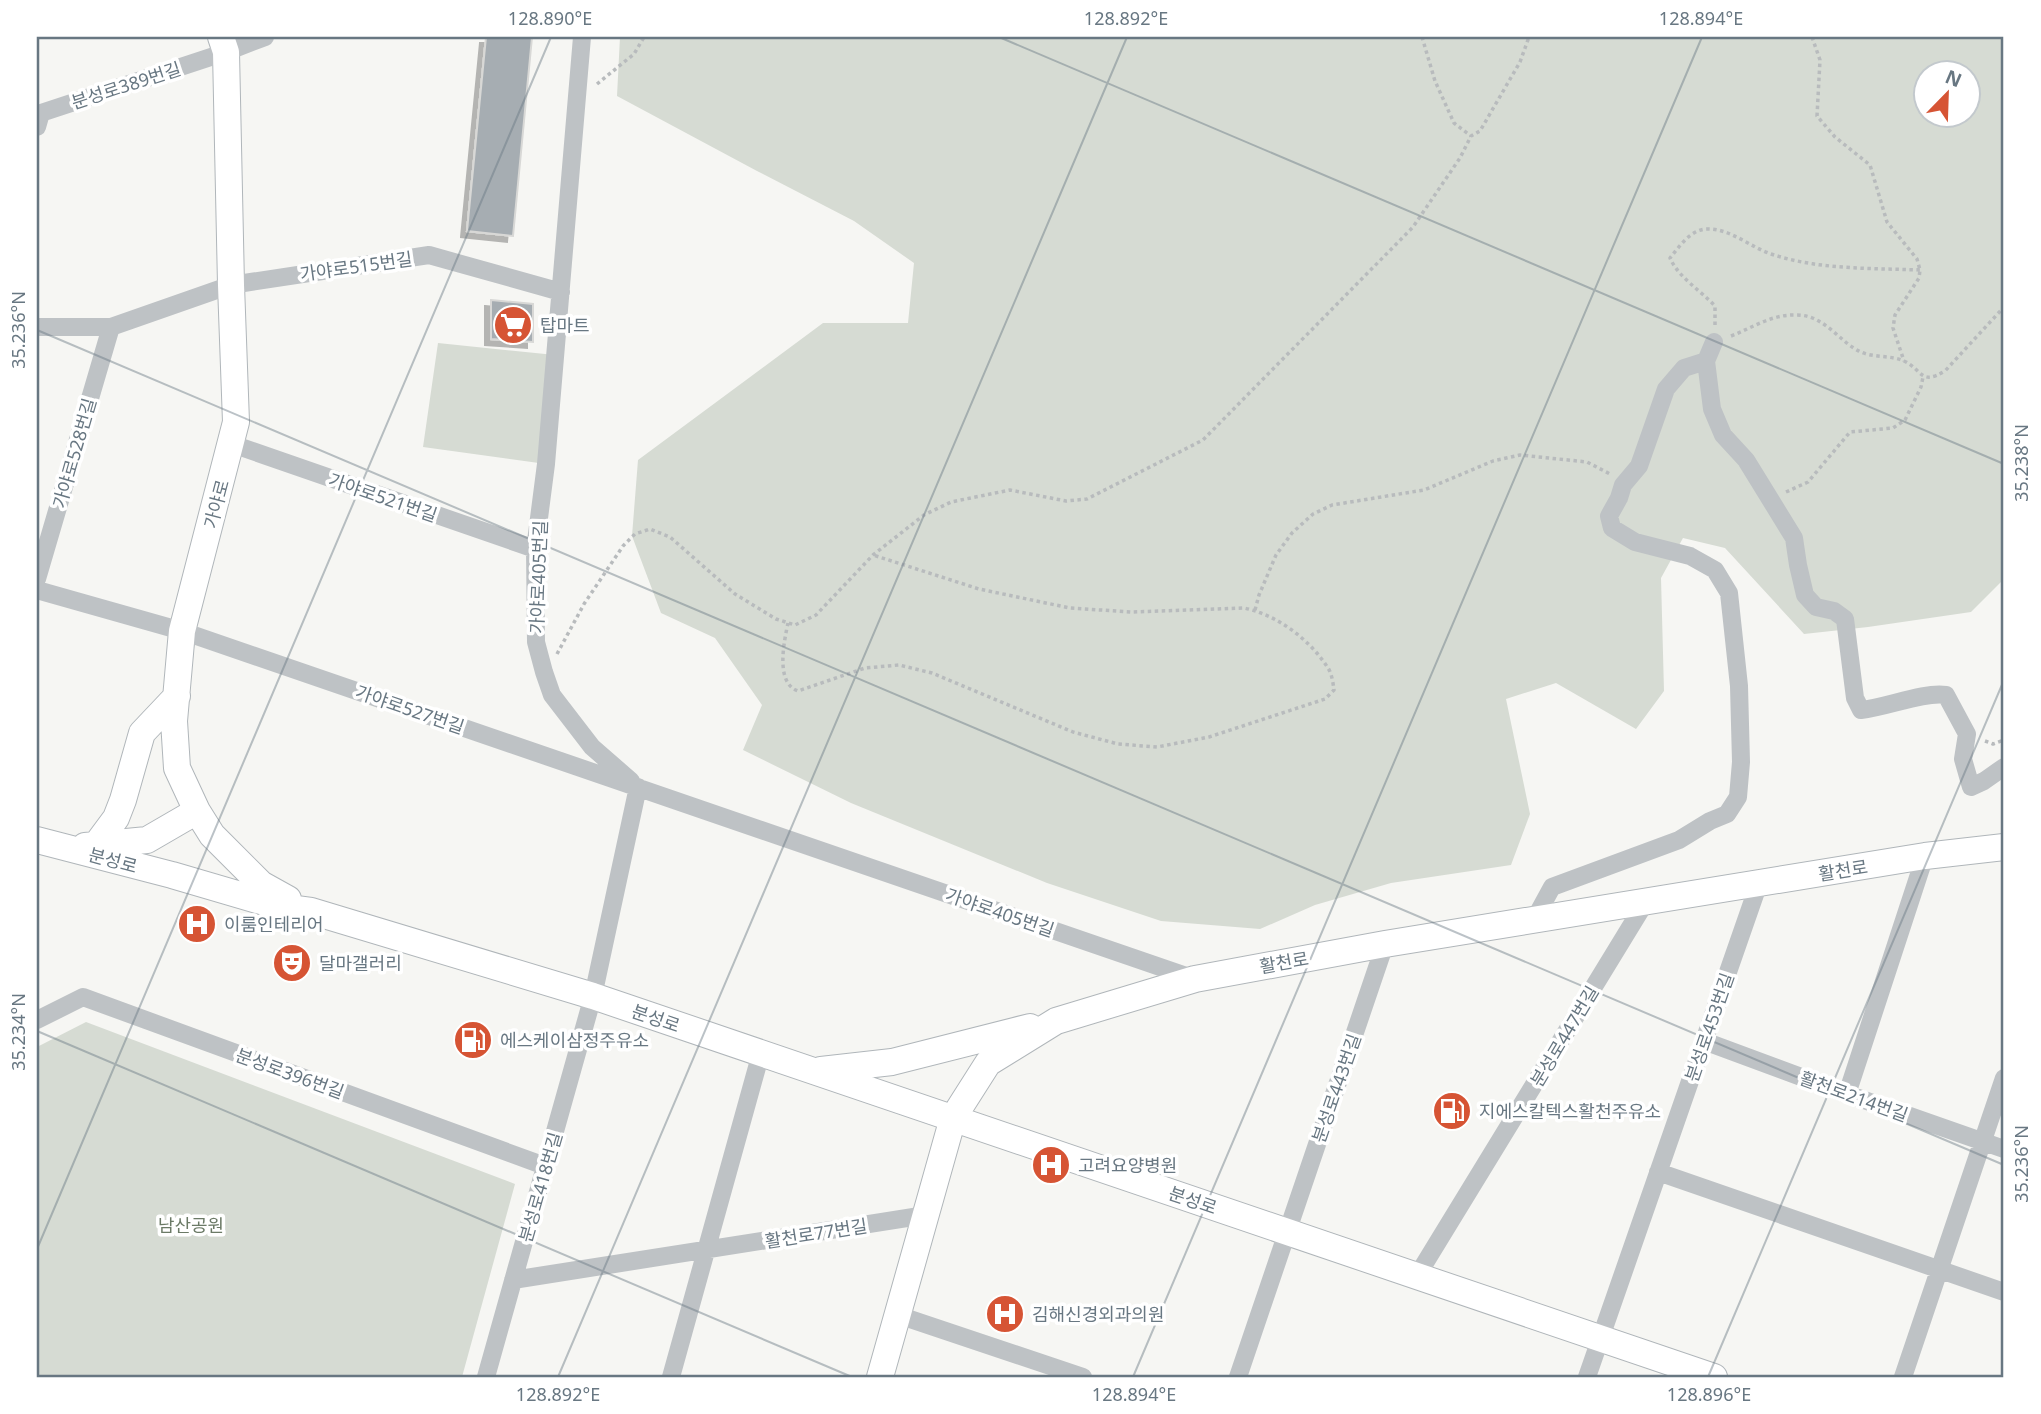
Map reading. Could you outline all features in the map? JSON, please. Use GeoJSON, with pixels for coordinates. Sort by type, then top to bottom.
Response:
{"type":"FeatureCollection","features":[{"type":"Feature","properties":{"kind":"main road","name":"가야로"},"geometry":{"type":"LineString","coordinates":[[224,44],[236,422],[182,631],[174,720],[177,768],[197,811],[212,835],[261,884],[311,912]]}},
{"type":"Feature","properties":{"kind":"main road"},"geometry":{"type":"LineString","coordinates":[[96,845],[116,818],[142,733],[177,696]]}},
{"type":"Feature","properties":{"kind":"main road"},"geometry":{"type":"LineString","coordinates":[[66,847],[147,840],[197,811]]}},
{"type":"Feature","properties":{"kind":"main road","name":"분성로"},"geometry":{"type":"LineString","coordinates":[[37,840],[311,912],[593,996],[1714,1377]]}},
{"type":"Feature","properties":{"kind":"main road","name":"활천로"},"geometry":{"type":"LineString","coordinates":[[880,1377],[953,1118],[988,1063],[1056,1021],[1195,979],[1385,944],[1925,856],[2004,847]]}},
{"type":"Feature","properties":{"kind":"main road"},"geometry":{"type":"LineString","coordinates":[[813,1071],[892,1062],[1056,1021]]}},
{"type":"Feature","properties":{"kind":"street","name":"분성로389번길"},"geometry":{"type":"LineString","coordinates":[[38,113],[224,44],[265,37]]}},
{"type":"Feature","properties":{"kind":"street","name":"가야로405번길"},"geometry":{"type":"LineString","coordinates":[[582,37],[546,464],[535,549],[536,642],[552,695],[593,747],[638,787],[1195,979]]}},
{"type":"Feature","properties":{"kind":"street","name":"가야로515번길"},"geometry":{"type":"LineString","coordinates":[[37,327],[111,327],[231,285],[429,255],[561,292]]}},
{"type":"Feature","properties":{"kind":"street","name":"가야로528번길"},"geometry":{"type":"LineString","coordinates":[[37,579],[111,327]]}},
{"type":"Feature","properties":{"kind":"street"},"geometry":{"type":"LineString","coordinates":[[1714,342],[1706,360],[1712,409],[1723,435],[1746,460],[1794,538],[1805,595],[1816,607],[1834,611],[1845,619],[1855,698],[1861,710],[1882,708],[1934,693],[1946,695],[1967,734],[1964,759],[1971,787],[2004,767]]}},
{"type":"Feature","properties":{"kind":"street"},"geometry":{"type":"LineString","coordinates":[[1534,920],[1552,887],[1679,840],[1727,814],[1738,797],[1741,762],[1739,686],[1728,593],[1714,570],[1690,556],[1635,542],[1612,528],[1609,516],[1623,485],[1639,466],[1666,389],[1684,368],[1706,360]]}},
{"type":"Feature","properties":{"kind":"street","name":"가야로521번길"},"geometry":{"type":"LineString","coordinates":[[232,444],[535,549]]}},
{"type":"Feature","properties":{"kind":"street"},"geometry":{"type":"LineString","coordinates":[[37,590],[182,631]]}},
{"type":"Feature","properties":{"kind":"street","name":"가야로527번길"},"geometry":{"type":"LineString","coordinates":[[182,631],[638,787]]}},
{"type":"Feature","properties":{"kind":"street"},"geometry":{"type":"LineString","coordinates":[[593,996],[638,787]]}},
{"type":"Feature","properties":{"kind":"street"},"geometry":{"type":"LineString","coordinates":[[1847,1094],[1925,856]]}},
{"type":"Feature","properties":{"kind":"street","name":"분성로453번길"},"geometry":{"type":"LineString","coordinates":[[1587,1377],[1759,883]]}},
{"type":"Feature","properties":{"kind":"street","name":"분성로447번길"},"geometry":{"type":"LineString","coordinates":[[1417,1276],[1645,903]]}},
{"type":"Feature","properties":{"kind":"street","name":"분성로443번길"},"geometry":{"type":"LineString","coordinates":[[1238,1377],[1385,944]]}},
{"type":"Feature","properties":{"kind":"street","name":"분성로418번길"},"geometry":{"type":"LineString","coordinates":[[491,1376],[513,1280],[593,996]]}},
{"type":"Feature","properties":{"kind":"street","name":"분성로396번길"},"geometry":{"type":"LineString","coordinates":[[37,1020],[83,997],[545,1166]]}},
{"type":"Feature","properties":{"kind":"street","name":"활천로214번길"},"geometry":{"type":"LineString","coordinates":[[1704,1041],[2004,1149]]}},
{"type":"Feature","properties":{"kind":"street"},"geometry":{"type":"LineString","coordinates":[[671,1377],[761,1053]]}},
{"type":"Feature","properties":{"kind":"street"},"geometry":{"type":"LineString","coordinates":[[1903,1377],[2004,1078]]}},
{"type":"Feature","properties":{"kind":"street"},"geometry":{"type":"LineString","coordinates":[[1658,1172],[2004,1292]]}},
{"type":"Feature","properties":{"kind":"street","name":"활천로77번길"},"geometry":{"type":"LineString","coordinates":[[513,1280],[926,1215]]}},
{"type":"Feature","properties":{"kind":"street"},"geometry":{"type":"LineString","coordinates":[[898,1315],[1083,1377]]}},
{"type":"Feature","properties":{"kind":"path"},"geometry":{"type":"LineString","coordinates":[[578,92],[600,83],[634,54],[644,37]]}},
{"type":"Feature","properties":{"kind":"path"},"geometry":{"type":"LineString","coordinates":[[1422,37],[1435,81],[1454,123],[1471,136]]}},
{"type":"Feature","properties":{"kind":"path"},"geometry":{"type":"LineString","coordinates":[[544,672],[584,604],[623,546],[635,534],[650,529],[670,537],[735,594],[776,619],[795,625],[816,615],[873,555],[924,515],[951,502],[1010,490],[1066,500],[1087,499],[1203,440],[1413,227],[1460,158],[1471,136],[1480,131],[1520,62],[1530,37]]}},
{"type":"Feature","properties":{"kind":"path"},"geometry":{"type":"LineString","coordinates":[[1812,37],[1820,60],[1817,116],[1835,137],[1870,165],[1887,222],[1917,259],[1919,278],[1895,315],[1893,328],[1904,361]]}},
{"type":"Feature","properties":{"kind":"path"},"geometry":{"type":"LineString","coordinates":[[1920,270],[1829,267],[1770,254],[1721,231],[1703,229],[1684,239],[1670,258],[1676,271],[1715,306],[1714,342],[1769,318],[1800,314],[1824,323],[1861,352],[1904,361],[1923,377],[1935,377],[1945,371],[2004,307]]}},
{"type":"Feature","properties":{"kind":"path"},"geometry":{"type":"LineString","coordinates":[[1770,500],[1808,482],[1850,432],[1893,428],[1905,420],[1923,377]]}},
{"type":"Feature","properties":{"kind":"path"},"geometry":{"type":"LineString","coordinates":[[1255,610],[1276,555],[1292,533],[1313,514],[1332,505],[1424,490],[1493,461],[1520,455],[1587,461],[1608,472],[1623,485]]}},
{"type":"Feature","properties":{"kind":"path"},"geometry":{"type":"LineString","coordinates":[[788,623],[783,646],[785,680],[790,688],[798,691],[865,668],[898,665],[932,673],[1073,732],[1118,744],[1157,747],[1209,737],[1325,699],[1335,690],[1330,670],[1308,643],[1283,623],[1255,610],[1244,608],[1131,612],[1070,608],[979,590],[873,555]]}},
{"type":"Feature","properties":{"kind":"green space"},"geometry":{"type":"Polygon","coordinates":[[[620,37],[2004,37],[2004,579],[1971,612],[1804,634],[1725,548],[1683,538],[1661,578],[1664,691],[1636,729],[1556,683],[1506,699],[1530,814],[1511,865],[1391,883],[1315,905],[1260,929],[1161,921],[1047,883],[851,803],[743,750],[762,705],[715,638],[661,613],[632,536],[638,460],[823,323],[908,323],[914,263],[854,221],[617,96],[620,37]]]}},
{"type":"Feature","properties":{"kind":"green space"},"geometry":{"type":"Polygon","coordinates":[[[438,343],[555,355],[546,464],[423,447],[438,343]]]}},
{"type":"Feature","properties":{"kind":"green space","name":"남산공원"},"geometry":{"type":"Polygon","coordinates":[[[86,1022],[515,1184],[462,1377],[37,1377],[37,1047],[86,1022]]]}},
{"type":"Feature","properties":{"kind":"building"},"geometry":{"type":"Polygon","coordinates":[[[486,37],[532,37],[513,236],[467,231],[486,37]]]}},
{"type":"Feature","properties":{"kind":"building"},"geometry":{"type":"Polygon","coordinates":[[[491,300],[533,304],[533,342],[491,339],[491,300]]]}},
{"type":"Feature","properties":{"kind":"place","name":"탑마트"},"geometry":{"type":"Point","coordinates":[513,325]}},
{"type":"Feature","properties":{"kind":"place","name":"이룸인테리어"},"geometry":{"type":"Point","coordinates":[197,924]}},
{"type":"Feature","properties":{"kind":"place","name":"달마갤러리"},"geometry":{"type":"Point","coordinates":[292,963]}},
{"type":"Feature","properties":{"kind":"place","name":"에스케이삼정주유소"},"geometry":{"type":"Point","coordinates":[473,1040]}},
{"type":"Feature","properties":{"kind":"place","name":"지에스칼텍스활천주유소"},"geometry":{"type":"Point","coordinates":[1452,1111]}},
{"type":"Feature","properties":{"kind":"place","name":"고려요양병원"},"geometry":{"type":"Point","coordinates":[1051,1165]}},
{"type":"Feature","properties":{"kind":"place","name":"김해신경외과의원"},"geometry":{"type":"Point","coordinates":[1005,1314]}}]}
